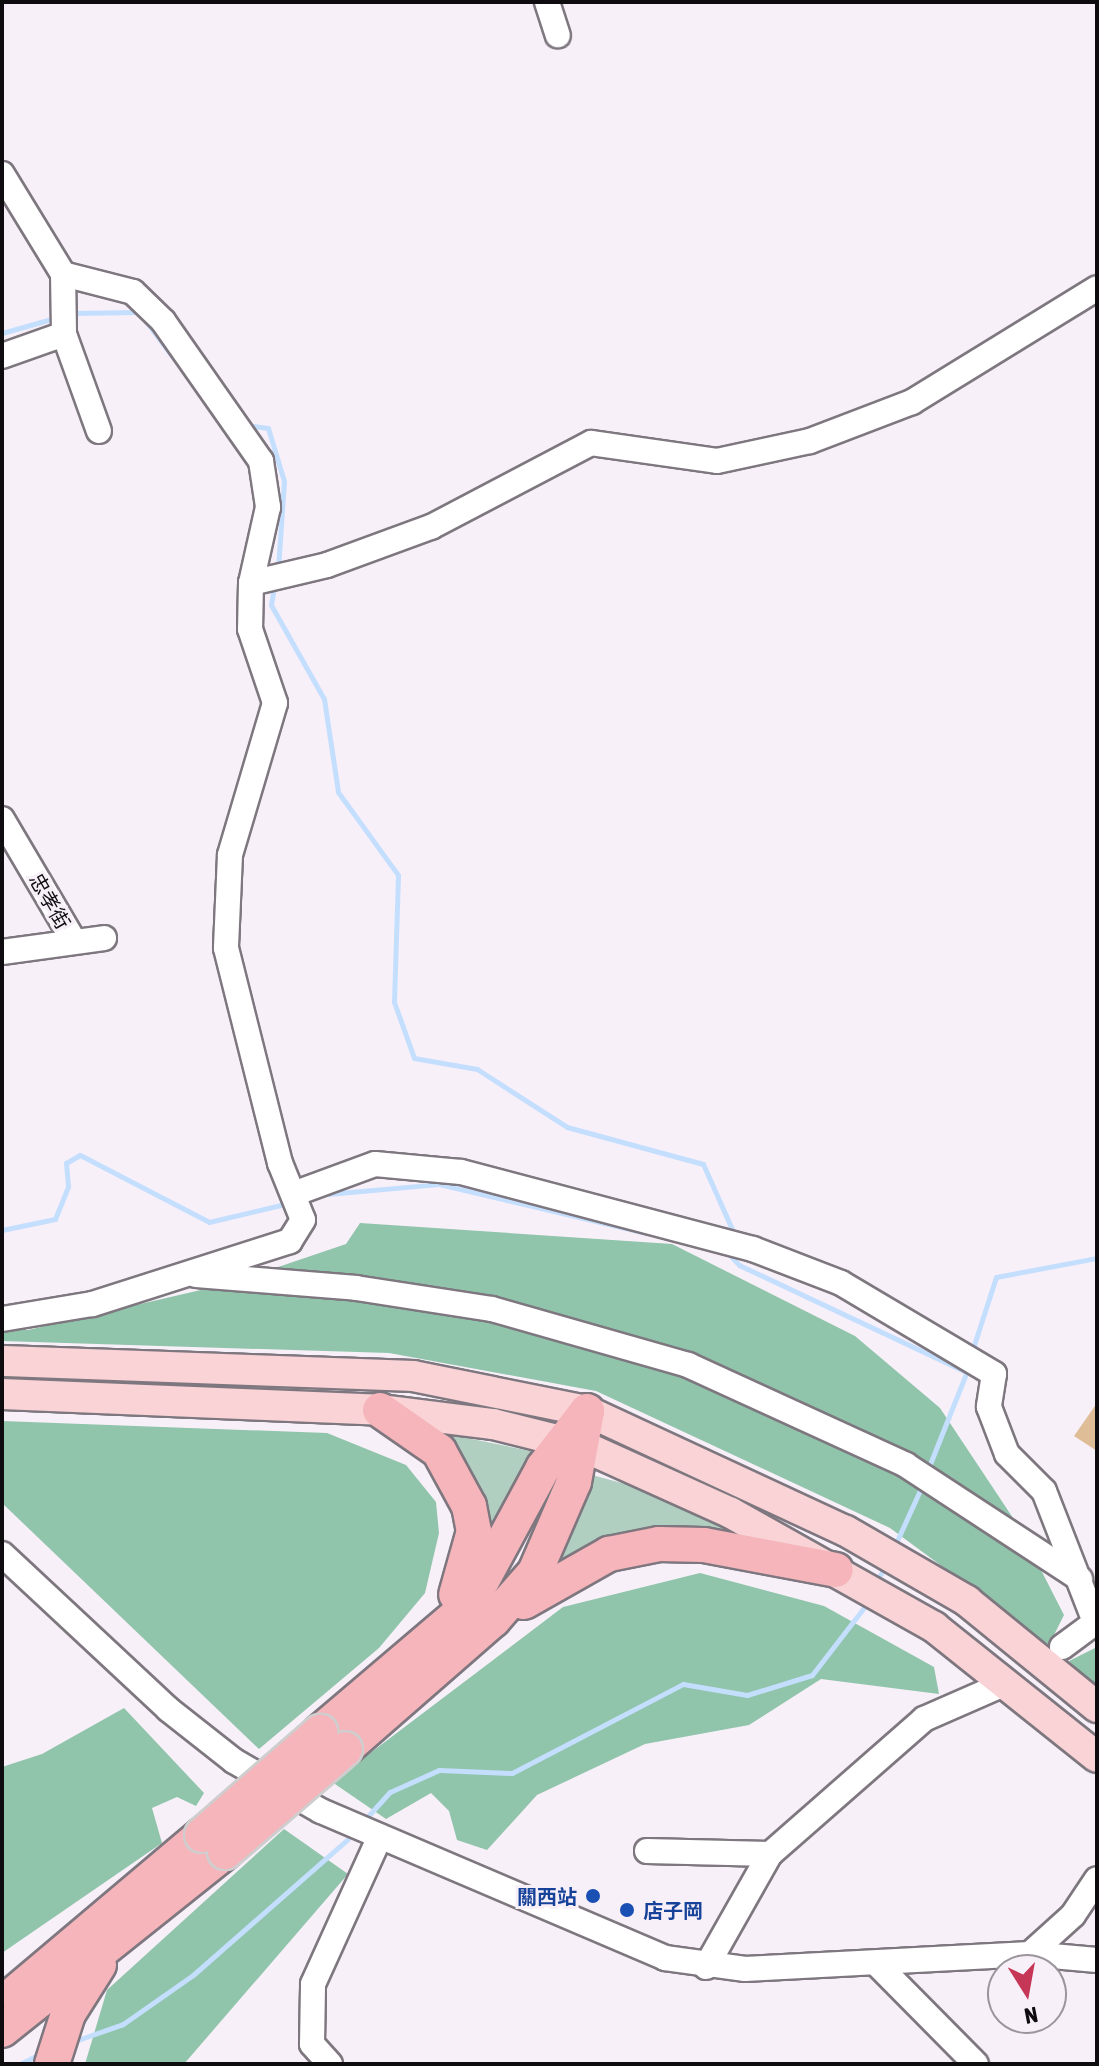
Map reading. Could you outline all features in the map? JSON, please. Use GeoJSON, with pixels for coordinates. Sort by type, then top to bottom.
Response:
{"type":"FeatureCollection","features":[{"type":"Feature","properties":{"kind":"highway"},"geometry":{"type":"LineString","coordinates":[[380,1410],[439,1451],[469,1506],[468,1569],[439,1632]]}},
{"type":"Feature","properties":{"kind":"highway"},"geometry":{"type":"LineString","coordinates":[[493,1620],[551,1543],[574,1444],[587,1411]]}},
{"type":"Feature","properties":{"kind":"highway"},"geometry":{"type":"LineString","coordinates":[[2,2030],[127,1931],[214,1844],[332,1740],[469,1605],[574,1444]]}},
{"type":"Feature","properties":{"kind":"highway"},"geometry":{"type":"LineString","coordinates":[[332,1740],[493,1620],[565,1573],[659,1544],[704,1545],[836,1570]]}},
{"type":"Feature","properties":{"kind":"highway"},"geometry":{"type":"LineString","coordinates":[[2,2003],[74,1940],[214,1844]]}},
{"type":"Feature","properties":{"kind":"highway"},"geometry":{"type":"LineString","coordinates":[[52,2064],[68,2014],[127,1931]]}},
{"type":"Feature","properties":{"kind":"highway"},"geometry":{"type":"LineString","coordinates":[[2,1974],[74,1940]]}},
{"type":"Feature","properties":{"kind":"main road"},"geometry":{"type":"LineString","coordinates":[[2,1361],[413,1376],[587,1411],[846,1531],[967,1601],[1097,1707]]}},
{"type":"Feature","properties":{"kind":"main road"},"geometry":{"type":"LineString","coordinates":[[2,1394],[380,1410],[574,1444],[836,1570],[993,1669],[1097,1757]]}},
{"type":"Feature","properties":{"kind":"street"},"geometry":{"type":"LineString","coordinates":[[547,2],[558,35]]}},
{"type":"Feature","properties":{"kind":"street"},"geometry":{"type":"LineString","coordinates":[[2,174],[64,286],[64,334],[99,431]]}},
{"type":"Feature","properties":{"kind":"street"},"geometry":{"type":"LineString","coordinates":[[2,1319],[92,1304],[290,1241],[303,1220],[296,1193],[280,1163],[226,948],[230,855],[275,703],[250,629],[268,507],[261,461],[233,417],[133,292],[64,286]]}},
{"type":"Feature","properties":{"kind":"street"},"geometry":{"type":"LineString","coordinates":[[257,582],[289,577],[431,527],[591,443],[717,461],[810,441],[912,402],[1097,288]]}},
{"type":"Feature","properties":{"kind":"street"},"geometry":{"type":"LineString","coordinates":[[2,356],[64,334]]}},
{"type":"Feature","properties":{"kind":"street","name":"忠孝街"},"geometry":{"type":"LineString","coordinates":[[2,819],[74,941]]}},
{"type":"Feature","properties":{"kind":"street","name":"忠孝街"},"geometry":{"type":"LineString","coordinates":[[2,952],[104,938]]}},
{"type":"Feature","properties":{"kind":"street"},"geometry":{"type":"LineString","coordinates":[[296,1193],[375,1164],[461,1172],[753,1249],[841,1283],[994,1374],[989,1407],[1007,1454],[1044,1491],[1096,1622],[1062,1647]]}},
{"type":"Feature","properties":{"kind":"street"},"geometry":{"type":"LineString","coordinates":[[179,1274],[356,1288],[492,1309],[688,1365],[906,1465],[1080,1579]]}},
{"type":"Feature","properties":{"kind":"street"},"geometry":{"type":"LineString","coordinates":[[2,1554],[168,1709],[234,1761],[380,1836],[665,1958],[706,1967],[987,1957]]}},
{"type":"Feature","properties":{"kind":"street"},"geometry":{"type":"LineString","coordinates":[[706,1967],[770,1854],[924,1719],[1004,1684]]}},
{"type":"Feature","properties":{"kind":"street"},"geometry":{"type":"LineString","coordinates":[[330,2064],[312,2044],[313,1984],[380,1836]]}},
{"type":"Feature","properties":{"kind":"street"},"geometry":{"type":"LineString","coordinates":[[647,1851],[770,1854]]}},
{"type":"Feature","properties":{"kind":"street"},"geometry":{"type":"LineString","coordinates":[[1030,1954],[1073,1915],[1097,1879]]}},
{"type":"Feature","properties":{"kind":"street"},"geometry":{"type":"LineString","coordinates":[[1067,1957],[1097,1960]]}},
{"type":"Feature","properties":{"kind":"street"},"geometry":{"type":"LineString","coordinates":[[876,1963],[976,2064]]}},
{"type":"Feature","properties":{"kind":"green space"},"geometry":{"type":"Polygon","coordinates":[[[360,1223],[672,1244],[855,1336],[940,1408],[1019,1527],[1064,1615],[1049,1645],[890,1528],[596,1391],[389,1353],[2,1341],[2,1327],[28,1330],[231,1283],[346,1244],[360,1223]]]}},
{"type":"Feature","properties":{"kind":"green space"},"geometry":{"type":"Polygon","coordinates":[[[2,1421],[327,1433],[406,1465],[436,1502],[439,1533],[425,1593],[379,1648],[259,1749],[2,1503],[2,1421]]]}},
{"type":"Feature","properties":{"kind":"green space"},"geometry":{"type":"Polygon","coordinates":[[[438,1432],[540,1453],[473,1583],[480,1493],[438,1432]]]}},
{"type":"Feature","properties":{"kind":"green space"},"geometry":{"type":"Polygon","coordinates":[[[585,1473],[647,1490],[744,1535],[608,1543],[551,1565],[585,1473]]]}},
{"type":"Feature","properties":{"kind":"green space"},"geometry":{"type":"Polygon","coordinates":[[[700,1573],[824,1606],[934,1667],[939,1694],[821,1679],[749,1725],[645,1744],[537,1795],[487,1850],[457,1840],[449,1811],[431,1793],[386,1819],[332,1782],[563,1607],[700,1573]]]}},
{"type":"Feature","properties":{"kind":"green space"},"geometry":{"type":"Polygon","coordinates":[[[1097,1647],[1097,1689],[1069,1661],[1097,1647]]]}},
{"type":"Feature","properties":{"kind":"green space"},"geometry":{"type":"Polygon","coordinates":[[[124,1708],[204,1793],[196,1806],[177,1797],[152,1808],[162,1843],[2,1953],[2,1767],[42,1754],[124,1708]]]}},
{"type":"Feature","properties":{"kind":"green space"},"geometry":{"type":"Polygon","coordinates":[[[284,1829],[348,1874],[184,2064],[85,2064],[107,1990],[284,1829]]]}},
{"type":"Feature","properties":{"kind":"building"},"geometry":{"type":"Polygon","coordinates":[[[1097,1403],[1097,1451],[1074,1436],[1097,1403]]]}},
{"type":"Feature","properties":{"kind":"waterway"},"geometry":{"type":"LineString","coordinates":[[72,313],[139,312],[202,396]]}},
{"type":"Feature","properties":{"kind":"waterway"},"geometry":{"type":"LineString","coordinates":[[2,333],[55,318]]}},
{"type":"Feature","properties":{"kind":"waterway"},"geometry":{"type":"LineString","coordinates":[[246,425],[268,428],[284,481],[278,568]]}},
{"type":"Feature","properties":{"kind":"waterway"},"geometry":{"type":"LineString","coordinates":[[274,586],[271,605],[324,699],[338,792],[398,875],[394,1002],[414,1058],[477,1069],[567,1127],[703,1164],[732,1229]]}},
{"type":"Feature","properties":{"kind":"waterway"},"geometry":{"type":"LineString","coordinates":[[2,1230],[55,1219],[68,1186],[66,1163],[80,1155],[209,1222],[285,1204]]}},
{"type":"Feature","properties":{"kind":"waterway"},"geometry":{"type":"LineString","coordinates":[[328,1194],[439,1184],[647,1233]]}},
{"type":"Feature","properties":{"kind":"waterway"},"geometry":{"type":"LineString","coordinates":[[727,1252],[739,1265],[966,1372]]}},
{"type":"Feature","properties":{"kind":"waterway"},"geometry":{"type":"LineString","coordinates":[[974,1345],[996,1277],[1097,1258]]}},
{"type":"Feature","properties":{"kind":"waterway"},"geometry":{"type":"LineString","coordinates":[[930,1464],[965,1376]]}},
{"type":"Feature","properties":{"kind":"waterway"},"geometry":{"type":"LineString","coordinates":[[896,1543],[920,1490]]}},
{"type":"Feature","properties":{"kind":"waterway"},"geometry":{"type":"LineString","coordinates":[[879,1577],[883,1570]]}},
{"type":"Feature","properties":{"kind":"waterway"},"geometry":{"type":"LineString","coordinates":[[369,1815],[390,1792],[439,1770],[512,1773],[683,1684],[747,1695],[812,1675],[866,1605]]}},
{"type":"Feature","properties":{"kind":"waterway"},"geometry":{"type":"LineString","coordinates":[[72,2042],[123,2024],[193,1975],[348,1839]]}},
{"type":"Feature","properties":{"kind":"waterway"},"geometry":{"type":"LineString","coordinates":[[20,2064],[40,2054]]}},
{"type":"Feature","properties":{"kind":"place","name":"關西站"},"geometry":{"type":"Point","coordinates":[593,1896]}},
{"type":"Feature","properties":{"kind":"place","name":"店子岡"},"geometry":{"type":"Point","coordinates":[627,1910]}}]}
